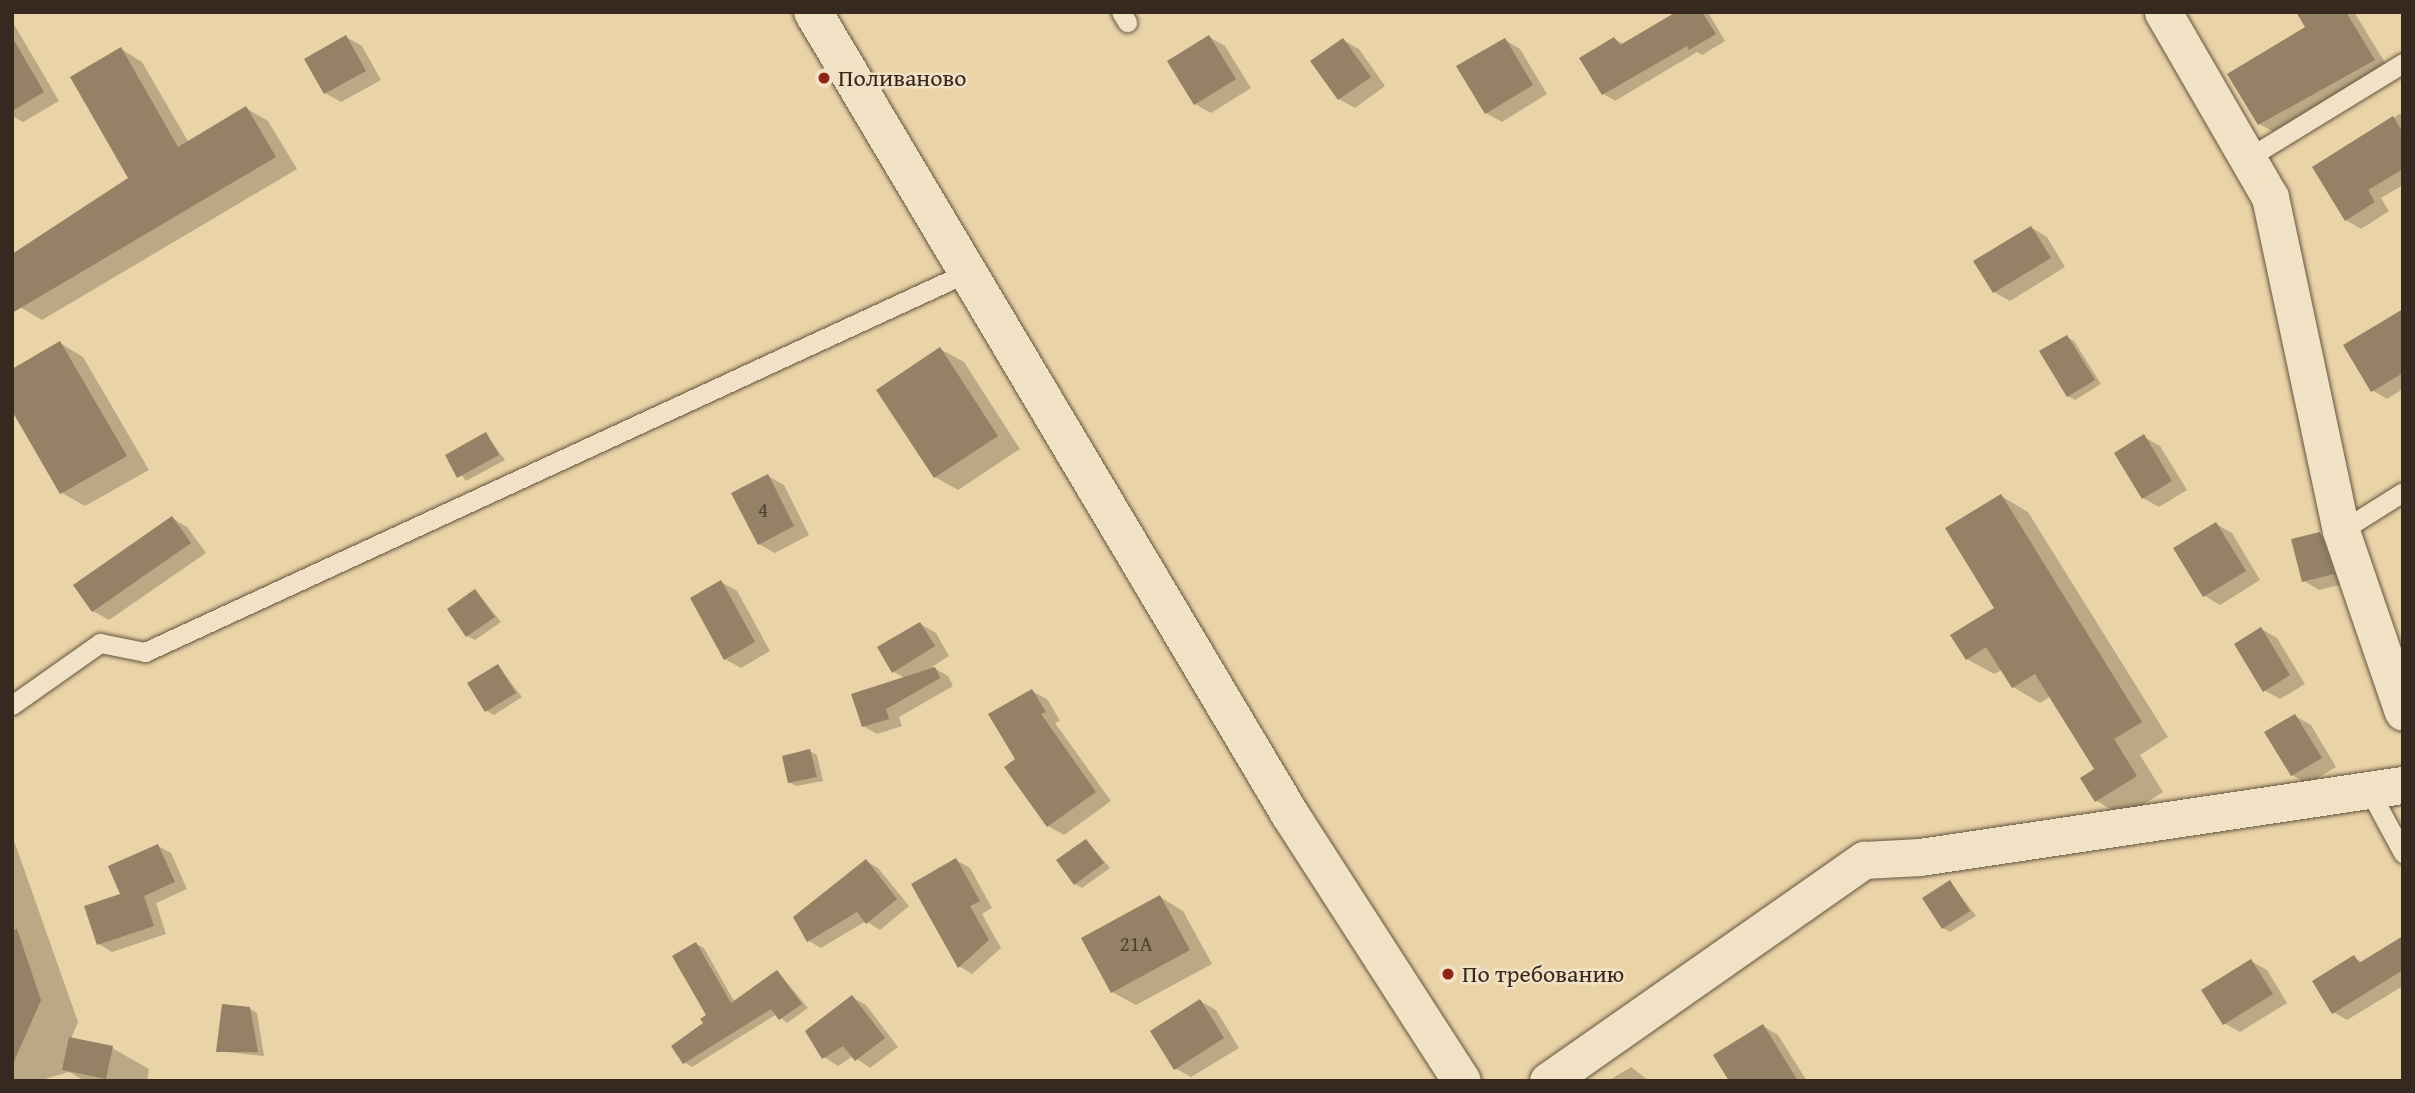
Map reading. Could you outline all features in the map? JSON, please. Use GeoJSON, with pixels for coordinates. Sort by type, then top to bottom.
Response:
{"type":"FeatureCollection","features":[{"type":"Feature","properties":{"kind":"street"},"geometry":{"type":"LineString","coordinates":[[813,12],[1291,816],[1462,1081]]}},
{"type":"Feature","properties":{"kind":"street"},"geometry":{"type":"LineString","coordinates":[[2163,12],[2270,198],[2341,531],[2403,712]]}},
{"type":"Feature","properties":{"kind":"street"},"geometry":{"type":"LineString","coordinates":[[1548,1081],[1864,860],[1920,857],[2386,788]]}},
{"type":"Feature","properties":{"kind":"lane"},"geometry":{"type":"LineString","coordinates":[[2248,158],[2403,63]]}},
{"type":"Feature","properties":{"kind":"lane"},"geometry":{"type":"LineString","coordinates":[[12,705],[100,643],[145,652],[966,273]]}},
{"type":"Feature","properties":{"kind":"lane"},"geometry":{"type":"LineString","coordinates":[[2341,531],[2403,492]]}},
{"type":"Feature","properties":{"kind":"lane"},"geometry":{"type":"LineString","coordinates":[[2386,788],[2403,853]]}},
{"type":"Feature","properties":{"kind":"building"},"geometry":{"type":"Polygon","coordinates":[[[1676,12],[1702,12],[1716,34],[1689,50],[1687,46],[1602,95],[1579,58],[1614,37],[1620,45],[1676,12]]]}},
{"type":"Feature","properties":{"kind":"building"},"geometry":{"type":"Polygon","coordinates":[[[2296,12],[2346,12],[2375,60],[2258,125],[2227,74],[2305,27],[2296,12]]]}},
{"type":"Feature","properties":{"kind":"building"},"geometry":{"type":"Polygon","coordinates":[[[346,35],[366,71],[324,94],[304,59],[346,35]]]}},
{"type":"Feature","properties":{"kind":"building"},"geometry":{"type":"Polygon","coordinates":[[[1209,35],[1236,79],[1194,105],[1167,61],[1209,35]]]}},
{"type":"Feature","properties":{"kind":"building"},"geometry":{"type":"Polygon","coordinates":[[[12,37],[44,92],[12,111],[12,37]]]}},
{"type":"Feature","properties":{"kind":"building"},"geometry":{"type":"Polygon","coordinates":[[[1343,38],[1371,77],[1338,100],[1310,61],[1343,38]]]}},
{"type":"Feature","properties":{"kind":"building"},"geometry":{"type":"Polygon","coordinates":[[[1505,38],[1533,85],[1485,114],[1456,66],[1505,38]]]}},
{"type":"Feature","properties":{"kind":"building"},"geometry":{"type":"Polygon","coordinates":[[[121,47],[178,147],[246,106],[276,157],[12,313],[12,254],[128,178],[70,77],[121,47]]]}},
{"type":"Feature","properties":{"kind":"building"},"geometry":{"type":"Polygon","coordinates":[[[2393,116],[2403,133],[2403,169],[2368,190],[2375,202],[2345,221],[2312,167],[2393,116]]]}},
{"type":"Feature","properties":{"kind":"building"},"geometry":{"type":"Polygon","coordinates":[[[2031,226],[2051,258],[1993,293],[1973,261],[2031,226]]]}},
{"type":"Feature","properties":{"kind":"building"},"geometry":{"type":"Polygon","coordinates":[[[2403,309],[2403,373],[2371,392],[2343,345],[2403,309]]]}},
{"type":"Feature","properties":{"kind":"building"},"geometry":{"type":"Polygon","coordinates":[[[2067,335],[2095,380],[2067,397],[2039,351],[2067,335]]]}},
{"type":"Feature","properties":{"kind":"building"},"geometry":{"type":"Polygon","coordinates":[[[60,341],[127,456],[60,494],[12,411],[12,369],[60,341]]]}},
{"type":"Feature","properties":{"kind":"building"},"geometry":{"type":"Polygon","coordinates":[[[940,347],[998,436],[934,478],[876,390],[940,347]]]}},
{"type":"Feature","properties":{"kind":"building"},"geometry":{"type":"Polygon","coordinates":[[[486,432],[499,455],[457,478],[445,455],[486,432]]]}},
{"type":"Feature","properties":{"kind":"building"},"geometry":{"type":"Polygon","coordinates":[[[2144,434],[2172,481],[2142,499],[2114,453],[2144,434]]]}},
{"type":"Feature","properties":{"kind":"building"},"geometry":{"type":"Polygon","coordinates":[[[768,474],[794,526],[758,545],[731,493],[768,474]]]}},
{"type":"Feature","properties":{"kind":"building"},"geometry":{"type":"Polygon","coordinates":[[[2001,494],[2142,722],[2114,739],[2137,776],[2095,802],[2080,778],[2094,769],[2035,674],[2012,688],[1986,647],[1966,660],[1950,635],[1994,608],[1945,528],[2001,494]]]}},
{"type":"Feature","properties":{"kind":"building"},"geometry":{"type":"Polygon","coordinates":[[[172,516],[191,543],[92,612],[73,585],[172,516]]]}},
{"type":"Feature","properties":{"kind":"building"},"geometry":{"type":"Polygon","coordinates":[[[2216,522],[2246,571],[2203,597],[2173,548],[2216,522]]]}},
{"type":"Feature","properties":{"kind":"building"},"geometry":{"type":"Polygon","coordinates":[[[2320,532],[2334,574],[2302,582],[2291,539],[2320,532]]]}},
{"type":"Feature","properties":{"kind":"building"},"geometry":{"type":"Polygon","coordinates":[[[721,580],[755,642],[724,660],[690,598],[721,580]]]}},
{"type":"Feature","properties":{"kind":"building"},"geometry":{"type":"Polygon","coordinates":[[[475,589],[495,617],[466,637],[447,609],[475,589]]]}},
{"type":"Feature","properties":{"kind":"building"},"geometry":{"type":"Polygon","coordinates":[[[920,622],[935,646],[892,673],[877,647],[920,622]]]}},
{"type":"Feature","properties":{"kind":"building"},"geometry":{"type":"Polygon","coordinates":[[[2261,627],[2290,675],[2263,692],[2234,644],[2261,627]]]}},
{"type":"Feature","properties":{"kind":"building"},"geometry":{"type":"Polygon","coordinates":[[[498,664],[516,693],[485,712],[467,683],[498,664]]]}},
{"type":"Feature","properties":{"kind":"building"},"geometry":{"type":"Polygon","coordinates":[[[935,667],[940,678],[886,709],[889,719],[862,727],[851,694],[935,667]]]}},
{"type":"Feature","properties":{"kind":"building"},"geometry":{"type":"Polygon","coordinates":[[[1032,689],[1046,712],[1041,714],[1096,792],[1047,827],[1004,767],[1015,759],[988,714],[1032,689]]]}},
{"type":"Feature","properties":{"kind":"building"},"geometry":{"type":"Polygon","coordinates":[[[2295,714],[2322,758],[2291,776],[2264,732],[2295,714]]]}},
{"type":"Feature","properties":{"kind":"building"},"geometry":{"type":"Polygon","coordinates":[[[810,749],[817,777],[788,783],[782,756],[810,749]]]}},
{"type":"Feature","properties":{"kind":"building"},"geometry":{"type":"Polygon","coordinates":[[[1086,839],[1104,863],[1074,885],[1056,860],[1086,839]]]}},
{"type":"Feature","properties":{"kind":"building"},"geometry":{"type":"Polygon","coordinates":[[[158,844],[175,882],[144,896],[154,926],[97,945],[84,906],[120,894],[108,866],[158,844]]]}},
{"type":"Feature","properties":{"kind":"building"},"geometry":{"type":"Polygon","coordinates":[[[956,858],[980,901],[970,906],[989,940],[958,968],[911,884],[956,858]]]}},
{"type":"Feature","properties":{"kind":"building"},"geometry":{"type":"Polygon","coordinates":[[[866,859],[897,899],[866,924],[857,912],[807,942],[793,917],[866,859]]]}},
{"type":"Feature","properties":{"kind":"building"},"geometry":{"type":"Polygon","coordinates":[[[1950,880],[1970,911],[1942,929],[1922,898],[1950,880]]]}},
{"type":"Feature","properties":{"kind":"building"},"geometry":{"type":"Polygon","coordinates":[[[1160,895],[1190,950],[1111,993],[1081,938],[1160,895]]]}},
{"type":"Feature","properties":{"kind":"building"},"geometry":{"type":"Polygon","coordinates":[[[17,929],[41,1000],[12,1066],[12,930],[17,929]]]}},
{"type":"Feature","properties":{"kind":"building"},"geometry":{"type":"Polygon","coordinates":[[[2403,936],[2403,970],[2332,1014],[2312,981],[2354,955],[2359,963],[2403,936]]]}},
{"type":"Feature","properties":{"kind":"building"},"geometry":{"type":"Polygon","coordinates":[[[696,942],[731,1003],[777,970],[802,1004],[779,1020],[771,1009],[683,1064],[671,1046],[703,1023],[700,1019],[706,1015],[672,956],[696,942]]]}},
{"type":"Feature","properties":{"kind":"building"},"geometry":{"type":"Polygon","coordinates":[[[2251,959],[2273,994],[2223,1025],[2201,990],[2251,959]]]}},
{"type":"Feature","properties":{"kind":"building"},"geometry":{"type":"Polygon","coordinates":[[[852,995],[885,1038],[855,1061],[843,1046],[822,1059],[805,1031],[852,995]]]}},
{"type":"Feature","properties":{"kind":"building"},"geometry":{"type":"Polygon","coordinates":[[[1200,999],[1224,1038],[1174,1070],[1150,1031],[1200,999]]]}},
{"type":"Feature","properties":{"kind":"building"},"geometry":{"type":"Polygon","coordinates":[[[222,1004],[250,1007],[258,1052],[216,1052],[222,1004]]]}},
{"type":"Feature","properties":{"kind":"building"},"geometry":{"type":"Polygon","coordinates":[[[1763,1024],[1798,1081],[1729,1081],[1713,1055],[1763,1024]]]}},
{"type":"Feature","properties":{"kind":"building"},"geometry":{"type":"Polygon","coordinates":[[[69,1037],[113,1046],[106,1079],[62,1070],[69,1037]]]}},
{"type":"Feature","properties":{"kind":"place","name":"Поливаново"},"geometry":{"type":"Point","coordinates":[824,78]}},
{"type":"Feature","properties":{"kind":"place","name":"По требованию"},"geometry":{"type":"Point","coordinates":[1448,974]}}]}
